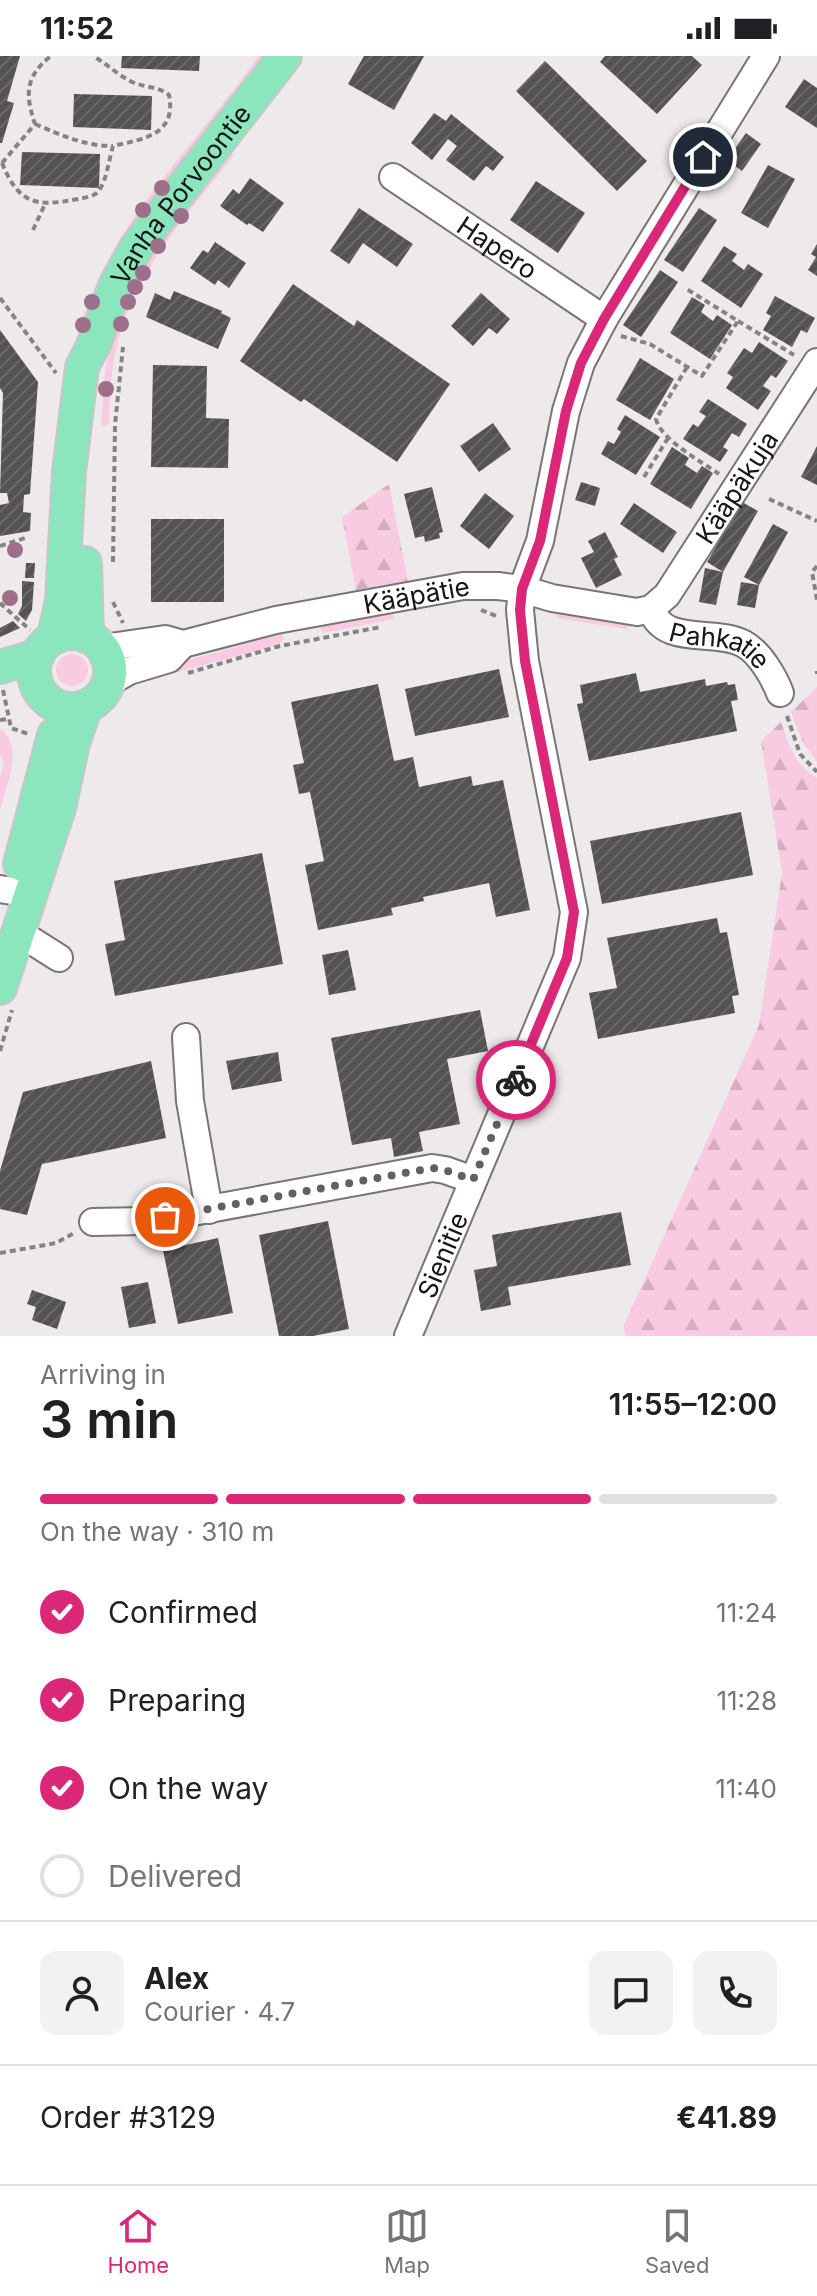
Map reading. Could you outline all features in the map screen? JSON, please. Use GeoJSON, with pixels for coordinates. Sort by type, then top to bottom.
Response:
{"type":"FeatureCollection","features":[{"type":"Feature","properties":{"kind":"main road","name":"Vanha Porvoontie"},"geometry":{"type":"LineString","coordinates":[[95,642],[84,574],[97,369],[109,343],[116,284],[138,245],[285,56]]}},
{"type":"Feature","properties":{"kind":"main road","name":"Vanha Porvoontie"},"geometry":{"type":"LineString","coordinates":[[9,933],[6,890],[56,722],[43,663],[62,600],[74,421],[82,367],[109,343]]}},
{"type":"Feature","properties":{"kind":"main road"},"geometry":{"type":"LineString","coordinates":[[4,704],[43,663],[72,633],[95,642],[110,669],[108,683],[100,697],[86,706],[65,709],[43,663]]}},
{"type":"Feature","properties":{"kind":"main road"},"geometry":{"type":"LineString","coordinates":[[0,667],[43,663]]}},
{"type":"Feature","properties":{"kind":"main road","name":"Vanha Porvoontie"},"geometry":{"type":"LineString","coordinates":[[0,988],[9,933],[59,808],[73,743],[86,706]]}},
{"type":"Feature","properties":{"kind":"street","name":"Sienitie"},"geometry":{"type":"LineString","coordinates":[[408,1336],[567,958],[574,912],[525,661],[506,620],[522,589],[540,541],[566,411],[581,363],[610,326],[766,56]]}},
{"type":"Feature","properties":{"kind":"street","name":"Hapero"},"geometry":{"type":"LineString","coordinates":[[393,177],[610,326]]}},
{"type":"Feature","properties":{"kind":"street","name":"Kääpäkuja"},"geometry":{"type":"LineString","coordinates":[[651,609],[667,595],[815,364]]}},
{"type":"Feature","properties":{"kind":"street","name":"Kääpätie"},"geometry":{"type":"LineString","coordinates":[[95,642],[165,639],[183,644],[276,620],[463,586],[522,589],[599,607],[637,612],[651,609]]}},
{"type":"Feature","properties":{"kind":"street","name":"Pahkatie"},"geometry":{"type":"LineString","coordinates":[[651,609],[655,622],[667,631],[742,643],[764,665],[776,681],[780,693]]}},
{"type":"Feature","properties":{"kind":"street","name":"Kääpätie"},"geometry":{"type":"LineString","coordinates":[[108,683],[129,671],[169,659],[183,644]]}},
{"type":"Feature","properties":{"kind":"street"},"geometry":{"type":"LineString","coordinates":[[9,933],[59,958]]}},
{"type":"Feature","properties":{"kind":"street"},"geometry":{"type":"LineString","coordinates":[[186,1037],[190,1101],[209,1210]]}},
{"type":"Feature","properties":{"kind":"street"},"geometry":{"type":"LineString","coordinates":[[93,1222],[144,1221],[432,1168],[473,1180]]}},
{"type":"Feature","properties":{"kind":"path"},"geometry":{"type":"LineString","coordinates":[[35,124],[28,102],[29,84],[39,65],[51,56]]}},
{"type":"Feature","properties":{"kind":"path"},"geometry":{"type":"LineString","coordinates":[[35,124],[92,146],[113,146],[134,142],[159,130],[168,121],[172,109],[169,95],[160,88],[137,84],[122,77],[93,56]]}},
{"type":"Feature","properties":{"kind":"path"},"geometry":{"type":"LineString","coordinates":[[35,124],[1,163],[15,187],[45,204],[95,195],[101,188],[113,146]]}},
{"type":"Feature","properties":{"kind":"path"},"geometry":{"type":"LineString","coordinates":[[33,230],[45,204]]}},
{"type":"Feature","properties":{"kind":"path"},"geometry":{"type":"LineString","coordinates":[[685,288],[815,364]]}},
{"type":"Feature","properties":{"kind":"path"},"geometry":{"type":"LineString","coordinates":[[0,298],[57,375]]}},
{"type":"Feature","properties":{"kind":"path"},"geometry":{"type":"LineString","coordinates":[[610,326],[627,339],[650,344],[702,376],[738,321]]}},
{"type":"Feature","properties":{"kind":"path"},"geometry":{"type":"LineString","coordinates":[[109,343],[115,425],[113,575]]}},
{"type":"Feature","properties":{"kind":"path"},"geometry":{"type":"LineString","coordinates":[[687,367],[656,419],[657,426],[668,438],[737,486]]}},
{"type":"Feature","properties":{"kind":"path"},"geometry":{"type":"LineString","coordinates":[[644,477],[668,438]]}},
{"type":"Feature","properties":{"kind":"path"},"geometry":{"type":"LineString","coordinates":[[769,499],[817,521]]}},
{"type":"Feature","properties":{"kind":"path"},"geometry":{"type":"LineString","coordinates":[[0,546],[25,538]]}},
{"type":"Feature","properties":{"kind":"path"},"geometry":{"type":"LineString","coordinates":[[817,566],[812,572],[817,600]]}},
{"type":"Feature","properties":{"kind":"path"},"geometry":{"type":"LineString","coordinates":[[113,588],[113,602],[121,621],[132,631]]}},
{"type":"Feature","properties":{"kind":"path"},"geometry":{"type":"LineString","coordinates":[[0,603],[43,663]]}},
{"type":"Feature","properties":{"kind":"path"},"geometry":{"type":"LineString","coordinates":[[473,611],[481,610],[506,620]]}},
{"type":"Feature","properties":{"kind":"path"},"geometry":{"type":"LineString","coordinates":[[177,676],[280,646],[394,624]]}},
{"type":"Feature","properties":{"kind":"path"},"geometry":{"type":"LineString","coordinates":[[780,693],[800,754],[817,772]]}},
{"type":"Feature","properties":{"kind":"path"},"geometry":{"type":"LineString","coordinates":[[0,720],[4,704]]}},
{"type":"Feature","properties":{"kind":"path"},"geometry":{"type":"LineString","coordinates":[[0,1253],[56,1243],[93,1222]]}},
{"type":"Feature","properties":{"kind":"green space"},"geometry":{"type":"Polygon","coordinates":[[[258,56],[268,56],[138,223],[70,358],[89,302],[114,249],[147,199],[258,56]]]}},
{"type":"Feature","properties":{"kind":"green space"},"geometry":{"type":"Polygon","coordinates":[[[228,151],[234,155],[165,244],[125,317],[112,374],[109,424],[103,426],[105,370],[113,335],[138,271],[228,151]]]}},
{"type":"Feature","properties":{"kind":"green space"},"geometry":{"type":"Polygon","coordinates":[[[389,484],[408,581],[356,590],[342,517],[389,484]]]}},
{"type":"Feature","properties":{"kind":"green space"},"geometry":{"type":"Polygon","coordinates":[[[554,609],[627,623],[628,626],[627,629],[557,618],[554,609]]]}},
{"type":"Feature","properties":{"kind":"green space"},"geometry":{"type":"Polygon","coordinates":[[[387,612],[394,619],[323,633],[319,625],[387,612]]]}},
{"type":"Feature","properties":{"kind":"green space"},"geometry":{"type":"Polygon","coordinates":[[[282,634],[284,639],[278,645],[166,675],[156,669],[282,634]]]}},
{"type":"Feature","properties":{"kind":"green space"},"geometry":{"type":"Polygon","coordinates":[[[72,654],[83,659],[88,670],[83,681],[72,686],[61,681],[56,670],[61,659],[72,654]]]}},
{"type":"Feature","properties":{"kind":"green space"},"geometry":{"type":"Polygon","coordinates":[[[817,687],[817,762],[802,740],[791,712],[817,687]]]}},
{"type":"Feature","properties":{"kind":"green space"},"geometry":{"type":"Polygon","coordinates":[[[781,722],[798,761],[817,778],[817,1336],[625,1336],[624,1325],[759,1025],[782,873],[761,741],[781,722]]]}},
{"type":"Feature","properties":{"kind":"green space"},"geometry":{"type":"Polygon","coordinates":[[[0,729],[7,736],[13,756],[0,810],[0,776],[4,762],[0,755],[0,729]]]}},
{"type":"Feature","properties":{"kind":"building"},"geometry":{"type":"Polygon","coordinates":[[[0,56],[20,56],[7,101],[14,103],[2,143],[0,143],[0,56]]]}},
{"type":"Feature","properties":{"kind":"building"},"geometry":{"type":"Polygon","coordinates":[[[122,56],[200,56],[199,71],[121,68],[122,56]]]}},
{"type":"Feature","properties":{"kind":"building"},"geometry":{"type":"Polygon","coordinates":[[[364,56],[424,56],[394,110],[348,84],[364,56]]]}},
{"type":"Feature","properties":{"kind":"building"},"geometry":{"type":"Polygon","coordinates":[[[605,56],[692,56],[702,65],[657,114],[600,62],[605,56]]]}},
{"type":"Feature","properties":{"kind":"building"},"geometry":{"type":"Polygon","coordinates":[[[545,61],[647,161],[617,191],[516,91],[545,61]]]}},
{"type":"Feature","properties":{"kind":"building"},"geometry":{"type":"Polygon","coordinates":[[[804,79],[817,88],[817,128],[785,107],[804,79]]]}},
{"type":"Feature","properties":{"kind":"building"},"geometry":{"type":"Polygon","coordinates":[[[74,94],[152,96],[151,130],[73,127],[74,94]]]}},
{"type":"Feature","properties":{"kind":"building"},"geometry":{"type":"Polygon","coordinates":[[[434,113],[446,121],[451,114],[504,157],[493,171],[486,166],[474,181],[446,160],[457,146],[448,139],[432,160],[411,143],[434,113]]]}},
{"type":"Feature","properties":{"kind":"building"},"geometry":{"type":"Polygon","coordinates":[[[746,133],[761,144],[742,171],[727,160],[746,133]]]}},
{"type":"Feature","properties":{"kind":"building"},"geometry":{"type":"Polygon","coordinates":[[[22,152],[100,154],[99,188],[20,185],[22,152]]]}},
{"type":"Feature","properties":{"kind":"building"},"geometry":{"type":"Polygon","coordinates":[[[768,165],[795,179],[768,228],[741,213],[768,165]]]}},
{"type":"Feature","properties":{"kind":"building"},"geometry":{"type":"Polygon","coordinates":[[[250,178],[284,203],[263,232],[220,206],[233,189],[239,194],[250,178]]]}},
{"type":"Feature","properties":{"kind":"building"},"geometry":{"type":"Polygon","coordinates":[[[536,181],[585,213],[558,253],[510,220],[536,181]]]}},
{"type":"Feature","properties":{"kind":"building"},"geometry":{"type":"Polygon","coordinates":[[[359,208],[413,244],[397,267],[363,243],[349,264],[330,251],[359,208]]]}},
{"type":"Feature","properties":{"kind":"building"},"geometry":{"type":"Polygon","coordinates":[[[699,208],[717,220],[683,272],[664,260],[699,208]]]}},
{"type":"Feature","properties":{"kind":"building"},"geometry":{"type":"Polygon","coordinates":[[[215,242],[246,263],[229,288],[218,280],[215,285],[190,268],[203,250],[208,253],[215,242]]]}},
{"type":"Feature","properties":{"kind":"building"},"geometry":{"type":"Polygon","coordinates":[[[817,244],[817,276],[808,270],[816,257],[811,254],[817,244]]]}},
{"type":"Feature","properties":{"kind":"building"},"geometry":{"type":"Polygon","coordinates":[[[724,246],[737,254],[732,261],[744,270],[748,264],[763,274],[741,308],[701,281],[724,246]]]}},
{"type":"Feature","properties":{"kind":"building"},"geometry":{"type":"Polygon","coordinates":[[[660,270],[678,282],[641,337],[623,325],[660,270]]]}},
{"type":"Feature","properties":{"kind":"building"},"geometry":{"type":"Polygon","coordinates":[[[293,284],[354,326],[357,320],[450,384],[397,462],[304,399],[301,402],[240,361],[293,284]]]}},
{"type":"Feature","properties":{"kind":"building"},"geometry":{"type":"Polygon","coordinates":[[[174,291],[222,311],[231,318],[218,349],[146,317],[155,293],[170,300],[174,291]]]}},
{"type":"Feature","properties":{"kind":"building"},"geometry":{"type":"Polygon","coordinates":[[[481,293],[510,319],[497,334],[489,328],[473,346],[451,326],[481,293]]]}},
{"type":"Feature","properties":{"kind":"building"},"geometry":{"type":"Polygon","coordinates":[[[775,296],[815,318],[807,333],[801,330],[792,347],[763,330],[771,316],[766,313],[775,296]]]}},
{"type":"Feature","properties":{"kind":"building"},"geometry":{"type":"Polygon","coordinates":[[[692,297],[705,305],[701,312],[713,321],[717,315],[732,325],[710,359],[670,333],[692,297]]]}},
{"type":"Feature","properties":{"kind":"building"},"geometry":{"type":"Polygon","coordinates":[[[0,330],[38,382],[30,494],[24,495],[23,512],[31,513],[30,531],[0,536],[0,505],[9,503],[7,493],[0,493],[3,393],[0,388],[0,330]]]}},
{"type":"Feature","properties":{"kind":"building"},"geometry":{"type":"Polygon","coordinates":[[[759,342],[788,361],[776,378],[771,375],[763,386],[771,391],[758,410],[726,388],[733,377],[727,373],[744,348],[752,353],[759,342]]]}},
{"type":"Feature","properties":{"kind":"building"},"geometry":{"type":"Polygon","coordinates":[[[640,358],[674,379],[650,420],[616,400],[640,358]]]}},
{"type":"Feature","properties":{"kind":"building"},"geometry":{"type":"Polygon","coordinates":[[[153,365],[207,366],[206,418],[229,419],[228,468],[151,467],[153,365]]]}},
{"type":"Feature","properties":{"kind":"building"},"geometry":{"type":"Polygon","coordinates":[[[708,399],[747,424],[739,437],[732,433],[723,447],[728,450],[720,462],[683,439],[693,424],[698,427],[706,416],[699,412],[708,399]]]}},
{"type":"Feature","properties":{"kind":"building"},"geometry":{"type":"Polygon","coordinates":[[[625,415],[660,437],[636,475],[601,454],[608,441],[614,444],[621,432],[617,429],[625,415]]]}},
{"type":"Feature","properties":{"kind":"building"},"geometry":{"type":"Polygon","coordinates":[[[493,423],[511,449],[479,472],[460,446],[493,423]]]}},
{"type":"Feature","properties":{"kind":"building"},"geometry":{"type":"Polygon","coordinates":[[[817,446],[817,485],[801,477],[817,446]]]}},
{"type":"Feature","properties":{"kind":"building"},"geometry":{"type":"Polygon","coordinates":[[[672,447],[689,458],[685,465],[697,473],[702,466],[713,473],[691,509],[650,484],[672,447]]]}},
{"type":"Feature","properties":{"kind":"building"},"geometry":{"type":"Polygon","coordinates":[[[581,482],[600,488],[595,506],[575,500],[581,482]]]}},
{"type":"Feature","properties":{"kind":"building"},"geometry":{"type":"Polygon","coordinates":[[[432,487],[443,532],[439,533],[440,538],[425,542],[424,536],[415,538],[404,494],[432,487]]]}},
{"type":"Feature","properties":{"kind":"building"},"geometry":{"type":"Polygon","coordinates":[[[485,493],[514,516],[489,549],[460,526],[485,493]]]}},
{"type":"Feature","properties":{"kind":"building"},"geometry":{"type":"Polygon","coordinates":[[[742,502],[758,511],[723,572],[707,562],[742,502]]]}},
{"type":"Feature","properties":{"kind":"building"},"geometry":{"type":"Polygon","coordinates":[[[634,503],[677,532],[663,553],[620,524],[634,503]]]}},
{"type":"Feature","properties":{"kind":"building"},"geometry":{"type":"Polygon","coordinates":[[[151,519],[224,519],[224,602],[151,602],[151,519]]]}},
{"type":"Feature","properties":{"kind":"building"},"geometry":{"type":"Polygon","coordinates":[[[773,524],[788,532],[759,585],[744,577],[773,524]]]}},
{"type":"Feature","properties":{"kind":"building"},"geometry":{"type":"Polygon","coordinates":[[[605,532],[618,557],[614,559],[622,575],[596,588],[581,558],[594,552],[588,541],[605,532]]]}},
{"type":"Feature","properties":{"kind":"building"},"geometry":{"type":"Polygon","coordinates":[[[26,563],[35,563],[34,578],[25,578],[26,563]]]}},
{"type":"Feature","properties":{"kind":"building"},"geometry":{"type":"Polygon","coordinates":[[[705,568],[723,572],[716,605],[699,602],[705,568]]]}},
{"type":"Feature","properties":{"kind":"building"},"geometry":{"type":"Polygon","coordinates":[[[22,581],[34,582],[32,610],[26,621],[18,614],[22,606],[22,581]]]}},
{"type":"Feature","properties":{"kind":"building"},"geometry":{"type":"Polygon","coordinates":[[[741,582],[759,585],[755,608],[737,605],[741,582]]]}},
{"type":"Feature","properties":{"kind":"building"},"geometry":{"type":"Polygon","coordinates":[[[13,621],[20,628],[0,637],[0,628],[13,621]]]}},
{"type":"Feature","properties":{"kind":"building"},"geometry":{"type":"Polygon","coordinates":[[[499,669],[509,717],[415,736],[405,689],[499,669]]]}},
{"type":"Feature","properties":{"kind":"building"},"geometry":{"type":"Polygon","coordinates":[[[636,673],[640,692],[705,679],[706,686],[727,682],[728,685],[735,684],[738,700],[731,701],[737,731],[589,761],[577,704],[583,703],[580,685],[636,673]]]}},
{"type":"Feature","properties":{"kind":"building"},"geometry":{"type":"Polygon","coordinates":[[[378,684],[394,761],[413,757],[419,787],[471,776],[473,786],[503,780],[530,910],[496,917],[489,883],[423,897],[424,901],[391,908],[393,915],[318,930],[305,865],[324,861],[310,792],[299,794],[293,765],[304,763],[291,702],[378,684]]]}},
{"type":"Feature","properties":{"kind":"building"},"geometry":{"type":"Polygon","coordinates":[[[741,812],[753,875],[602,904],[590,841],[741,812]]]}},
{"type":"Feature","properties":{"kind":"building"},"geometry":{"type":"Polygon","coordinates":[[[262,853],[283,964],[115,996],[105,944],[125,940],[114,881],[262,853]]]}},
{"type":"Feature","properties":{"kind":"building"},"geometry":{"type":"Polygon","coordinates":[[[717,918],[720,933],[727,932],[739,995],[732,996],[735,1013],[598,1039],[589,993],[617,988],[607,938],[717,918]]]}},
{"type":"Feature","properties":{"kind":"building"},"geometry":{"type":"Polygon","coordinates":[[[348,950],[356,990],[329,995],[322,955],[348,950]]]}},
{"type":"Feature","properties":{"kind":"building"},"geometry":{"type":"Polygon","coordinates":[[[480,1010],[488,1051],[447,1059],[460,1124],[419,1132],[423,1151],[394,1157],[391,1138],[352,1145],[331,1038],[480,1010]]]}},
{"type":"Feature","properties":{"kind":"building"},"geometry":{"type":"Polygon","coordinates":[[[278,1052],[282,1081],[232,1090],[226,1061],[278,1052]]]}},
{"type":"Feature","properties":{"kind":"building"},"geometry":{"type":"Polygon","coordinates":[[[151,1061],[166,1138],[42,1164],[27,1215],[0,1209],[0,1171],[23,1092],[151,1061]]]}},
{"type":"Feature","properties":{"kind":"building"},"geometry":{"type":"Polygon","coordinates":[[[621,1212],[631,1265],[508,1287],[511,1305],[481,1311],[474,1270],[497,1266],[492,1235],[621,1212]]]}},
{"type":"Feature","properties":{"kind":"building"},"geometry":{"type":"Polygon","coordinates":[[[328,1221],[349,1329],[313,1336],[279,1336],[259,1235],[328,1221]]]}},
{"type":"Feature","properties":{"kind":"building"},"geometry":{"type":"Polygon","coordinates":[[[218,1238],[233,1313],[178,1324],[163,1250],[218,1238]]]}},
{"type":"Feature","properties":{"kind":"building"},"geometry":{"type":"Polygon","coordinates":[[[148,1282],[156,1323],[129,1328],[121,1287],[148,1282]]]}},
{"type":"Feature","properties":{"kind":"building"},"geometry":{"type":"Polygon","coordinates":[[[32,1290],[66,1302],[57,1329],[32,1320],[36,1307],[27,1304],[32,1290]]]}},
{"type":"Feature","properties":{"kind":"way so far"},"geometry":{"type":"LineString","coordinates":[[165,1217],[432,1168],[473,1180],[516,1080]]}},
{"type":"Feature","properties":{"kind":"route"},"geometry":{"type":"LineString","coordinates":[[516,1080],[567,958],[574,912],[525,661],[520,610],[522,589],[540,541],[566,411],[581,363],[604,319],[703,157]]}}]}
